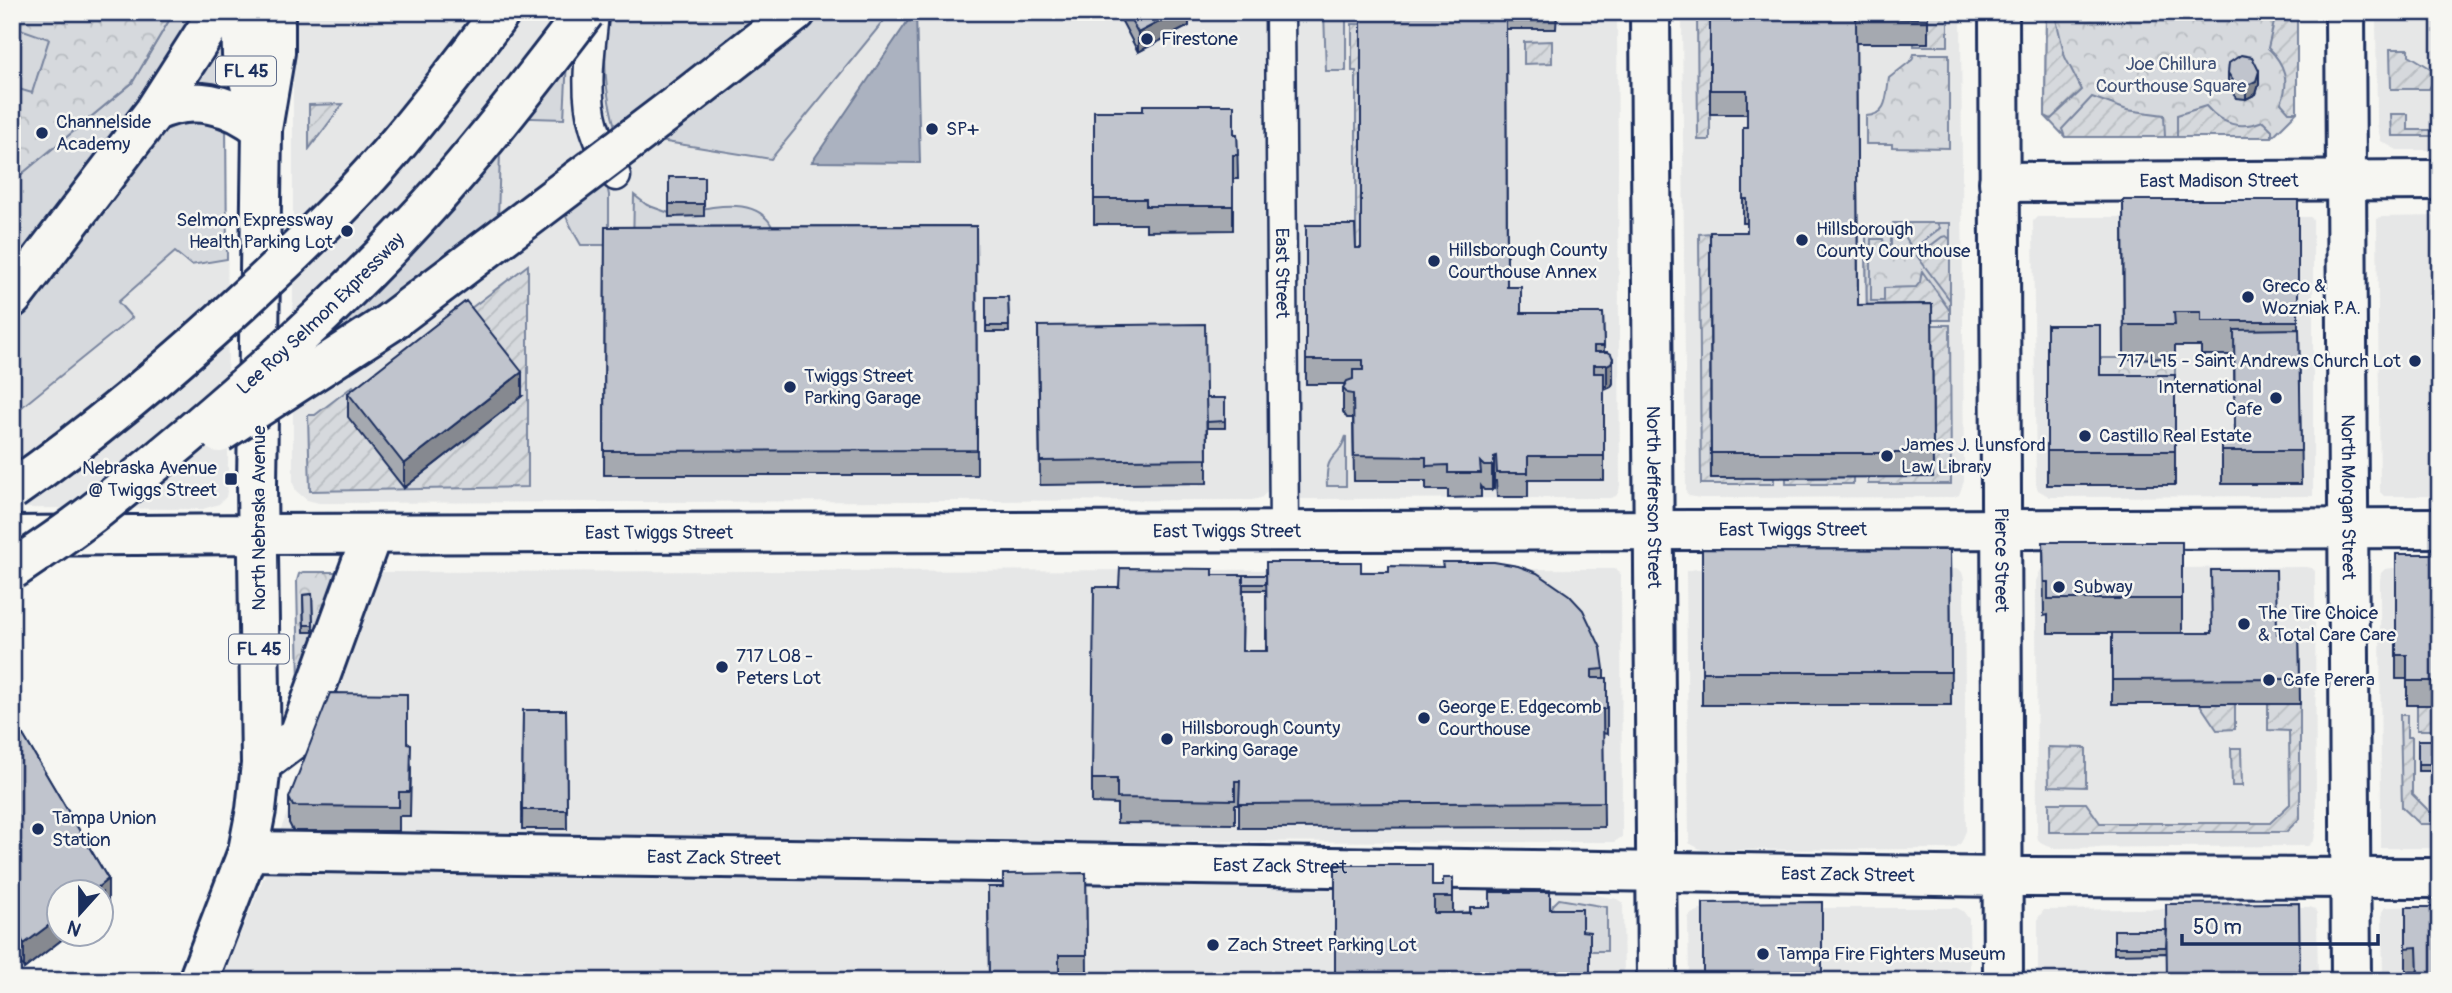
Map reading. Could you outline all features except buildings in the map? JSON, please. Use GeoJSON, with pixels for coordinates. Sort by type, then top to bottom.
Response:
{"type":"FeatureCollection","features":[{"type":"Feature","properties":{"kind":"main road"},"geometry":{"type":"LineString","coordinates":[[12,298],[154,112],[218,12]]}},
{"type":"Feature","properties":{"kind":"main road","name":"North Nebraska Avenue"},"geometry":{"type":"LineString","coordinates":[[241,12],[242,55],[262,129]]}},
{"type":"Feature","properties":{"kind":"main road","name":"North Nebraska Avenue"},"geometry":{"type":"LineString","coordinates":[[198,981],[248,851],[261,764],[257,534],[262,129],[275,52],[275,12]]}},
{"type":"Feature","properties":{"kind":"main road"},"geometry":{"type":"LineString","coordinates":[[12,491],[134,397],[219,324],[306,242],[387,156],[501,12]]}},
{"type":"Feature","properties":{"kind":"main road","name":"Lee Roy Selmon Expressway"},"geometry":{"type":"LineString","coordinates":[[12,570],[102,507],[265,369],[355,282],[440,192],[521,97],[585,12]]}},
{"type":"Feature","properties":{"kind":"main road"},"geometry":{"type":"LineString","coordinates":[[102,507],[389,323],[796,12]]}},
{"type":"Feature","properties":{"kind":"main road","name":"North Jefferson Street"},"geometry":{"type":"LineString","coordinates":[[1650,12],[1657,981]]}},
{"type":"Feature","properties":{"kind":"main road","name":"Pierce Street"},"geometry":{"type":"LineString","coordinates":[[1999,12],[2003,981]]}},
{"type":"Feature","properties":{"kind":"main road","name":"North Morgan Street"},"geometry":{"type":"LineString","coordinates":[[2345,12],[2351,981]]}},
{"type":"Feature","properties":{"kind":"main road"},"geometry":{"type":"LineString","coordinates":[[154,112],[179,104],[204,103],[233,110],[250,118],[262,129]]}},
{"type":"Feature","properties":{"kind":"main road","name":"East Madison Street"},"geometry":{"type":"LineString","coordinates":[[1999,182],[2440,180]]}},
{"type":"Feature","properties":{"kind":"main road","name":"East Twiggs Street"},"geometry":{"type":"LineString","coordinates":[[12,536],[2440,528]]}},
{"type":"Feature","properties":{"kind":"main road"},"geometry":{"type":"LineString","coordinates":[[261,764],[299,735],[372,534]]}},
{"type":"Feature","properties":{"kind":"main road","name":"East Zack Street"},"geometry":{"type":"LineString","coordinates":[[248,851],[2003,877],[2440,878]]}},
{"type":"Feature","properties":{"kind":"street"},"geometry":{"type":"LineString","coordinates":[[594,12],[589,78],[590,106],[600,144],[616,176]]}},
{"type":"Feature","properties":{"kind":"street","name":"East Street"},"geometry":{"type":"LineString","coordinates":[[1280,12],[1284,532]]}},
{"type":"Feature","properties":{"kind":"shaded area"},"geometry":{"type":"Polygon","coordinates":[[[12,12],[227,12],[228,486],[226,497],[219,504],[203,509],[12,508],[12,12]]]}},
{"type":"Feature","properties":{"kind":"shaded area"},"geometry":{"type":"Polygon","coordinates":[[[293,12],[1267,12],[1267,492],[1261,498],[1252,500],[319,503],[307,500],[296,491],[293,483],[293,12]]]}},
{"type":"Feature","properties":{"kind":"shaded area"},"geometry":{"type":"Polygon","coordinates":[[[914,12],[920,163],[812,162],[914,12]]]}},
{"type":"Feature","properties":{"kind":"shaded area"},"geometry":{"type":"Polygon","coordinates":[[[1296,12],[1617,12],[1620,485],[1616,496],[1299,499],[1296,12]]]}},
{"type":"Feature","properties":{"kind":"shaded area"},"geometry":{"type":"Polygon","coordinates":[[[1682,12],[1961,12],[1964,481],[1959,495],[1700,498],[1689,496],[1686,492],[1682,12]]]}},
{"type":"Feature","properties":{"kind":"shaded area"},"geometry":{"type":"Polygon","coordinates":[[[2376,12],[2440,12],[2440,150],[2397,150],[2381,141],[2377,124],[2376,12]]]}},
{"type":"Feature","properties":{"kind":"shaded area","name":"717 L15 - Saint Andrews Church Lot"},"geometry":{"type":"Polygon","coordinates":[[[2440,216],[2440,496],[2384,496],[2380,492],[2377,219],[2440,216]]]}},
{"type":"Feature","properties":{"kind":"shaded area"},"geometry":{"type":"Polygon","coordinates":[[[2037,217],[2313,219],[2313,496],[2050,497],[2038,490],[2033,221],[2037,217]]]}},
{"type":"Feature","properties":{"kind":"shaded area"},"geometry":{"type":"Polygon","coordinates":[[[2305,567],[2315,571],[2314,840],[2308,846],[2053,848],[2042,844],[2037,834],[2036,581],[2041,569],[2305,567]]]}},
{"type":"Feature","properties":{"kind":"shaded area"},"geometry":{"type":"Polygon","coordinates":[[[2440,568],[2440,848],[2381,848],[2380,580],[2385,569],[2440,568]]]}},
{"type":"Feature","properties":{"kind":"shaded area"},"geometry":{"type":"Polygon","coordinates":[[[1615,569],[1621,575],[1622,837],[1614,842],[285,840],[279,834],[380,572],[1615,569]]]}},
{"type":"Feature","properties":{"kind":"shaded area"},"geometry":{"type":"Polygon","coordinates":[[[1958,569],[1962,572],[1966,831],[1961,843],[1955,848],[1946,849],[1702,850],[1689,843],[1686,571],[1958,569]]]}},
{"type":"Feature","properties":{"kind":"shaded area"},"geometry":{"type":"Polygon","coordinates":[[[265,874],[1487,875],[1617,899],[1623,903],[1624,981],[221,981],[265,874]]]}},
{"type":"Feature","properties":{"kind":"shaded area"},"geometry":{"type":"Polygon","coordinates":[[[2440,906],[2440,981],[2383,981],[2382,912],[2385,907],[2440,906]]]}},
{"type":"Feature","properties":{"kind":"shaded area"},"geometry":{"type":"Polygon","coordinates":[[[1705,908],[1957,908],[1969,919],[1970,981],[1689,981],[1688,918],[1705,908]]]}},
{"type":"Feature","properties":{"kind":"shaded area"},"geometry":{"type":"Polygon","coordinates":[[[2315,909],[2317,914],[2318,981],[2038,981],[2038,918],[2044,910],[2315,909]]]}},
{"type":"Feature","properties":{"kind":"green space","name":"Channelside Academy"},"geometry":{"type":"Polygon","coordinates":[[[12,12],[174,12],[132,83],[12,182],[12,87],[32,93],[49,39],[12,26],[12,12]]]}},
{"type":"Feature","properties":{"kind":"green space"},"geometry":{"type":"Polygon","coordinates":[[[174,12],[203,12],[12,269],[12,182],[132,83],[174,12]]]}},
{"type":"Feature","properties":{"kind":"green space"},"geometry":{"type":"Polygon","coordinates":[[[607,12],[891,12],[771,159],[617,134],[606,74],[607,12]]]}},
{"type":"Feature","properties":{"kind":"green space"},"geometry":{"type":"Polygon","coordinates":[[[1324,12],[1346,12],[1346,71],[1326,71],[1324,12]]]}},
{"type":"Feature","properties":{"kind":"green space"},"geometry":{"type":"Polygon","coordinates":[[[1697,12],[1710,12],[1710,140],[1698,140],[1697,12]]]}},
{"type":"Feature","properties":{"kind":"green space"},"geometry":{"type":"Polygon","coordinates":[[[1928,12],[1948,12],[1948,46],[1914,46],[1914,43],[1928,42],[1928,12]]]}},
{"type":"Feature","properties":{"kind":"green space","name":"Joe Chillura Courthouse Square"},"geometry":{"type":"Polygon","coordinates":[[[2046,12],[2297,12],[2297,112],[2272,137],[2065,137],[2045,116],[2046,12]]]}},
{"type":"Feature","properties":{"kind":"green space"},"geometry":{"type":"Polygon","coordinates":[[[2046,14],[2055,15],[2065,57],[2082,90],[2051,119],[2045,116],[2046,14]]]}},
{"type":"Feature","properties":{"kind":"green space"},"geometry":{"type":"Polygon","coordinates":[[[2275,18],[2297,18],[2297,112],[2289,112],[2281,103],[2285,87],[2284,73],[2268,48],[2275,18]]]}},
{"type":"Feature","properties":{"kind":"green space"},"geometry":{"type":"Polygon","coordinates":[[[569,19],[564,119],[501,117],[497,253],[314,388],[308,314],[569,19]]]}},
{"type":"Feature","properties":{"kind":"green space"},"geometry":{"type":"Polygon","coordinates":[[[1352,24],[1361,24],[1361,273],[1356,273],[1356,71],[1352,71],[1352,24]]]}},
{"type":"Feature","properties":{"kind":"green space"},"geometry":{"type":"Polygon","coordinates":[[[12,26],[50,38],[32,94],[12,87],[12,26]]]}},
{"type":"Feature","properties":{"kind":"green space"},"geometry":{"type":"Polygon","coordinates":[[[226,34],[224,89],[184,89],[226,34]]]}},
{"type":"Feature","properties":{"kind":"green space"},"geometry":{"type":"Polygon","coordinates":[[[1552,41],[1552,63],[1524,64],[1524,42],[1552,41]]]}},
{"type":"Feature","properties":{"kind":"green space"},"geometry":{"type":"Polygon","coordinates":[[[2390,49],[2409,49],[2409,55],[2438,73],[2429,89],[2391,89],[2390,49]]]}},
{"type":"Feature","properties":{"kind":"green space"},"geometry":{"type":"Polygon","coordinates":[[[1914,54],[1949,54],[1949,148],[1866,144],[1866,116],[1873,115],[1882,108],[1889,78],[1912,60],[1914,54]]]}},
{"type":"Feature","properties":{"kind":"green space"},"geometry":{"type":"Polygon","coordinates":[[[2092,97],[2127,110],[2164,115],[2165,137],[2065,137],[2062,129],[2092,97]]]}},
{"type":"Feature","properties":{"kind":"green space"},"geometry":{"type":"Polygon","coordinates":[[[343,104],[309,149],[309,105],[343,104]]]}},
{"type":"Feature","properties":{"kind":"green space"},"geometry":{"type":"Polygon","coordinates":[[[2206,106],[2218,118],[2232,124],[2247,125],[2263,121],[2272,130],[2272,137],[2177,137],[2177,115],[2206,106]]]}},
{"type":"Feature","properties":{"kind":"green space"},"geometry":{"type":"Polygon","coordinates":[[[2391,114],[2408,114],[2408,130],[2440,130],[2440,136],[2392,136],[2391,114]]]}},
{"type":"Feature","properties":{"kind":"green space"},"geometry":{"type":"Polygon","coordinates":[[[194,117],[226,123],[227,259],[191,265],[175,252],[118,302],[132,318],[12,415],[12,329],[143,154],[166,130],[194,117]]]}},
{"type":"Feature","properties":{"kind":"green space"},"geometry":{"type":"Polygon","coordinates":[[[576,158],[606,181],[609,195],[609,251],[604,245],[581,245],[559,197],[559,172],[565,163],[576,158]]]}},
{"type":"Feature","properties":{"kind":"green space"},"geometry":{"type":"Polygon","coordinates":[[[634,195],[647,205],[669,213],[669,217],[719,206],[746,207],[757,211],[768,220],[776,238],[633,251],[634,195]]]}},
{"type":"Feature","properties":{"kind":"green space"},"geometry":{"type":"Polygon","coordinates":[[[1893,223],[1950,223],[1950,320],[1867,320],[1866,228],[1892,228],[1893,223]]]}},
{"type":"Feature","properties":{"kind":"green space"},"geometry":{"type":"Polygon","coordinates":[[[1903,223],[1937,223],[1940,228],[1913,249],[1900,231],[1903,223]]]}},
{"type":"Feature","properties":{"kind":"green space"},"geometry":{"type":"Polygon","coordinates":[[[1866,228],[1891,228],[1891,245],[1884,245],[1883,239],[1871,239],[1871,301],[1884,301],[1884,288],[1916,287],[1922,271],[1950,311],[1950,320],[1867,320],[1866,228]]]}},
{"type":"Feature","properties":{"kind":"green space"},"geometry":{"type":"Polygon","coordinates":[[[1710,233],[1711,477],[1774,478],[1774,484],[1701,484],[1699,234],[1710,233]]]}},
{"type":"Feature","properties":{"kind":"green space"},"geometry":{"type":"Polygon","coordinates":[[[1946,236],[1950,239],[1950,300],[1917,256],[1946,236]]]}},
{"type":"Feature","properties":{"kind":"green space"},"geometry":{"type":"Polygon","coordinates":[[[528,265],[528,487],[310,491],[308,415],[315,415],[353,386],[359,393],[528,265]]]}},
{"type":"Feature","properties":{"kind":"green space"},"geometry":{"type":"Polygon","coordinates":[[[1875,325],[1950,325],[1951,484],[1868,484],[1868,477],[1933,477],[1875,325]]]}},
{"type":"Feature","properties":{"kind":"green space"},"geometry":{"type":"Polygon","coordinates":[[[2100,358],[2175,358],[2175,408],[2100,409],[2100,358]]]}},
{"type":"Feature","properties":{"kind":"green space"},"geometry":{"type":"Polygon","coordinates":[[[1346,436],[1346,486],[1327,486],[1330,461],[1346,436]]]}},
{"type":"Feature","properties":{"kind":"green space"},"geometry":{"type":"Polygon","coordinates":[[[1853,477],[1853,484],[1786,484],[1786,478],[1853,477]]]}},
{"type":"Feature","properties":{"kind":"green space"},"geometry":{"type":"Polygon","coordinates":[[[344,572],[299,684],[297,581],[299,574],[344,572]]]}},
{"type":"Feature","properties":{"kind":"green space"},"geometry":{"type":"Polygon","coordinates":[[[2199,703],[2235,704],[2235,729],[2217,730],[2199,703]]]}},
{"type":"Feature","properties":{"kind":"green space"},"geometry":{"type":"Polygon","coordinates":[[[2268,703],[2300,704],[2300,818],[2286,832],[2049,832],[2049,803],[2086,803],[2100,823],[2270,823],[2290,804],[2289,731],[2268,730],[2268,703]]]}},
{"type":"Feature","properties":{"kind":"green space"},"geometry":{"type":"Polygon","coordinates":[[[2417,705],[2440,705],[2440,730],[2417,730],[2417,705]]]}},
{"type":"Feature","properties":{"kind":"green space"},"geometry":{"type":"Polygon","coordinates":[[[2400,715],[2407,715],[2407,737],[2412,737],[2412,794],[2430,812],[2440,812],[2440,824],[2420,824],[2402,807],[2400,715]]]}},
{"type":"Feature","properties":{"kind":"green space"},"geometry":{"type":"Polygon","coordinates":[[[2048,747],[2086,748],[2086,787],[2049,786],[2048,747]]]}},
{"type":"Feature","properties":{"kind":"green space"},"geometry":{"type":"Polygon","coordinates":[[[2231,748],[2241,748],[2242,786],[2232,786],[2231,748]]]}},
{"type":"Feature","properties":{"kind":"green space"},"geometry":{"type":"Polygon","coordinates":[[[1559,899],[1607,907],[1607,951],[1582,951],[1550,916],[1553,905],[1559,899]]]}},
{"type":"Feature","properties":{"kind":"place","name":"Firestone"},"geometry":{"type":"Point","coordinates":[1147,39]}},
{"type":"Feature","properties":{"kind":"place","name":"SP+"},"geometry":{"type":"Point","coordinates":[932,129]}},
{"type":"Feature","properties":{"kind":"place","name":"Channelside Academy"},"geometry":{"type":"Point","coordinates":[42,133]}},
{"type":"Feature","properties":{"kind":"place","name":"Selmon Expressway Health Parking Lot"},"geometry":{"type":"Point","coordinates":[347,231]}},
{"type":"Feature","properties":{"kind":"place","name":"Hillsborough County Courthouse"},"geometry":{"type":"Point","coordinates":[1802,240]}},
{"type":"Feature","properties":{"kind":"place","name":"Hillsborough County Courthouse Annex"},"geometry":{"type":"Point","coordinates":[1434,261]}},
{"type":"Feature","properties":{"kind":"place","name":"Greco & Wozniak P.A."},"geometry":{"type":"Point","coordinates":[2248,297]}},
{"type":"Feature","properties":{"kind":"place","name":"717 L15 - Saint Andrews Church Lot"},"geometry":{"type":"Point","coordinates":[2415,361]}},
{"type":"Feature","properties":{"kind":"place","name":"Twiggs Street Parking Garage"},"geometry":{"type":"Point","coordinates":[790,387]}},
{"type":"Feature","properties":{"kind":"place","name":"International Cafe"},"geometry":{"type":"Point","coordinates":[2276,398]}},
{"type":"Feature","properties":{"kind":"place","name":"Castillo Real Estate"},"geometry":{"type":"Point","coordinates":[2085,436]}},
{"type":"Feature","properties":{"kind":"place","name":"James J. Lunsford Law Library"},"geometry":{"type":"Point","coordinates":[1887,456]}},
{"type":"Feature","properties":{"kind":"place","name":"Nebraska Avenue @ Twiggs Street"},"geometry":{"type":"Point","coordinates":[231,479]}},
{"type":"Feature","properties":{"kind":"place","name":"Subway"},"geometry":{"type":"Point","coordinates":[2059,587]}},
{"type":"Feature","properties":{"kind":"place","name":"The Tire Choice & Total Care Care"},"geometry":{"type":"Point","coordinates":[2244,624]}},
{"type":"Feature","properties":{"kind":"place","name":"717 L08 - Peters Lot"},"geometry":{"type":"Point","coordinates":[722,667]}},
{"type":"Feature","properties":{"kind":"place","name":"Cafe Perera"},"geometry":{"type":"Point","coordinates":[2269,680]}},
{"type":"Feature","properties":{"kind":"place","name":"George E. Edgecomb Courthouse"},"geometry":{"type":"Point","coordinates":[1424,718]}},
{"type":"Feature","properties":{"kind":"place","name":"Hillsborough County Parking Garage"},"geometry":{"type":"Point","coordinates":[1167,739]}},
{"type":"Feature","properties":{"kind":"place","name":"Tampa Union Station"},"geometry":{"type":"Point","coordinates":[38,829]}},
{"type":"Feature","properties":{"kind":"place","name":"Zach Street Parking Lot"},"geometry":{"type":"Point","coordinates":[1213,945]}},
{"type":"Feature","properties":{"kind":"place","name":"Tampa Fire Fighters Museum"},"geometry":{"type":"Point","coordinates":[1763,954]}}]}
